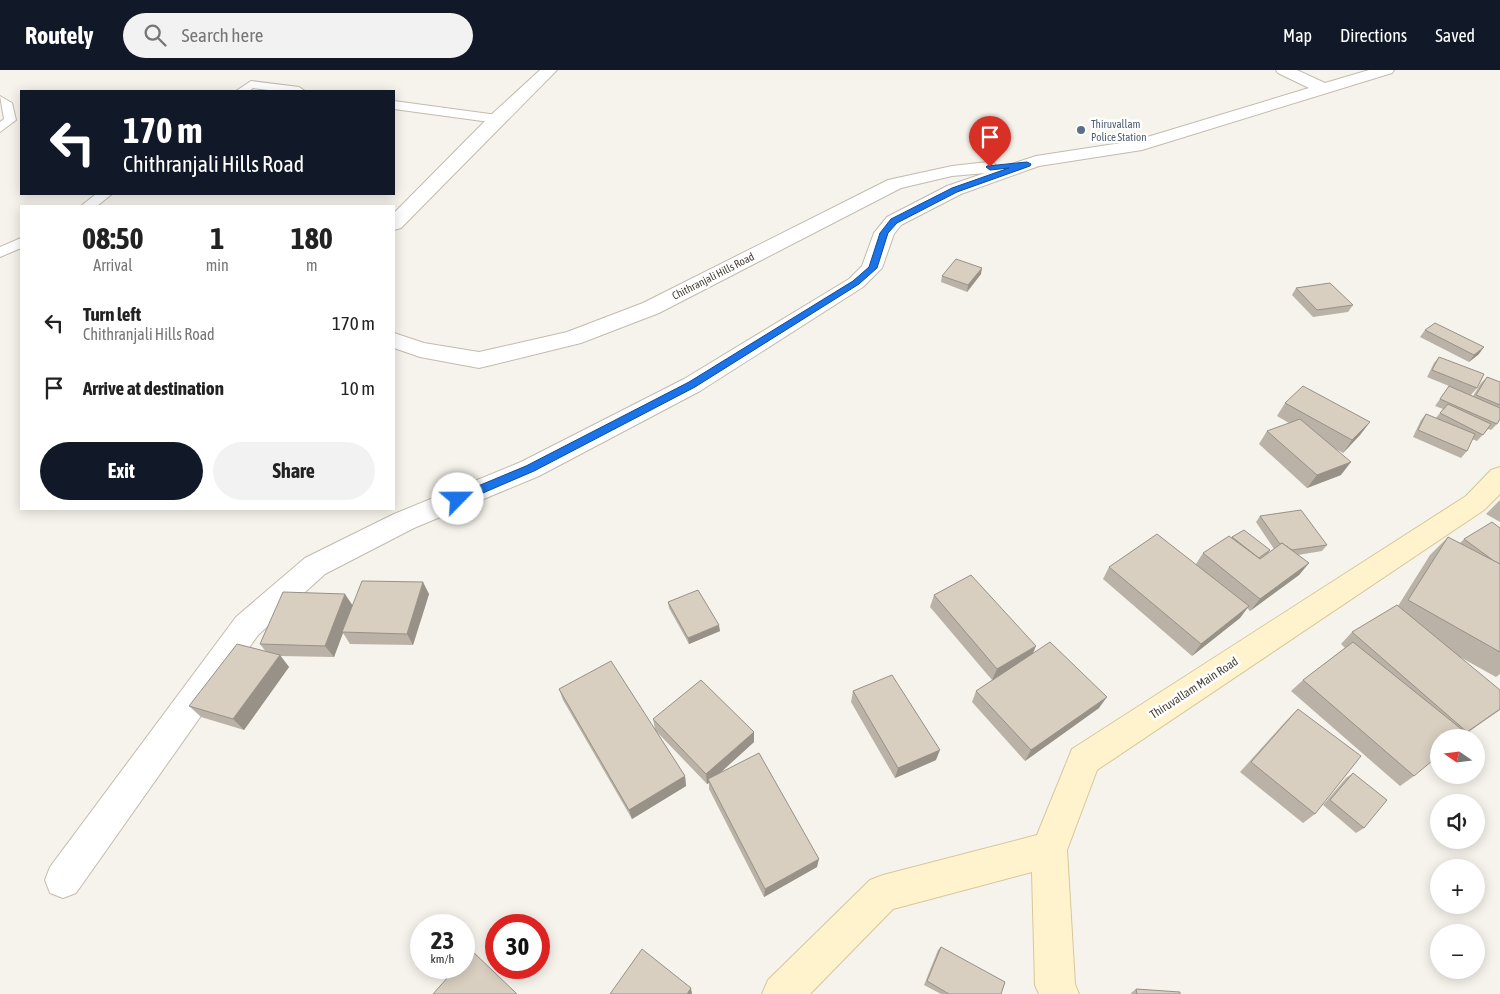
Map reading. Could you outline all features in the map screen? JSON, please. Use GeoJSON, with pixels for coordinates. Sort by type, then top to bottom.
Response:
{"type":"FeatureCollection","features":[{"type":"Feature","properties":{"kind":"main road","name":"Thiruvallam Main Road"},"geometry":{"type":"LineString","coordinates":[[1059,994],[1056,985],[1049,850],[1084,760],[1475,503],[1500,476]]}},
{"type":"Feature","properties":{"kind":"main road"},"geometry":{"type":"LineString","coordinates":[[782,994],[882,893],[1049,850]]}},
{"type":"Feature","properties":{"kind":"street"},"geometry":{"type":"LineString","coordinates":[[395,223],[497,119],[549,70]]}},
{"type":"Feature","properties":{"kind":"street"},"geometry":{"type":"LineString","coordinates":[[1284,70],[1324,89]]}},
{"type":"Feature","properties":{"kind":"street"},"geometry":{"type":"LineString","coordinates":[[63,880],[247,626],[315,566],[404,521],[530,468],[692,385],[856,283],[872,268],[884,233],[894,221],[954,190],[1027,164],[1136,146],[1386,70]]}},
{"type":"Feature","properties":{"kind":"street","name":"Chithranjali Hills Road"},"geometry":{"type":"LineString","coordinates":[[395,340],[420,350],[479,360],[573,338],[651,308],[896,184],[952,170],[1027,164]]}},
{"type":"Feature","properties":{"kind":"lane"},"geometry":{"type":"LineString","coordinates":[[243,90],[251,84],[292,90]]}},
{"type":"Feature","properties":{"kind":"lane"},"geometry":{"type":"LineString","coordinates":[[0,100],[6,103],[10,120],[0,128]]}},
{"type":"Feature","properties":{"kind":"lane"},"geometry":{"type":"LineString","coordinates":[[395,105],[497,119]]}},
{"type":"Feature","properties":{"kind":"lane"},"geometry":{"type":"LineString","coordinates":[[89,205],[103,195]]}},
{"type":"Feature","properties":{"kind":"lane"},"geometry":{"type":"LineString","coordinates":[[0,253],[20,243]]}},
{"type":"Feature","properties":{"kind":"building"},"geometry":{"type":"Polygon","coordinates":[[[956,259],[982,268],[968,285],[942,276],[956,259]]]}},
{"type":"Feature","properties":{"kind":"building"},"geometry":{"type":"Polygon","coordinates":[[[1330,283],[1353,305],[1317,310],[1296,288],[1330,283]]]}},
{"type":"Feature","properties":{"kind":"building"},"geometry":{"type":"Polygon","coordinates":[[[1435,323],[1484,347],[1474,355],[1425,330],[1435,323]]]}},
{"type":"Feature","properties":{"kind":"building"},"geometry":{"type":"Polygon","coordinates":[[[1439,357],[1484,374],[1477,388],[1432,370],[1439,357]]]}},
{"type":"Feature","properties":{"kind":"building"},"geometry":{"type":"Polygon","coordinates":[[[1487,377],[1500,382],[1500,405],[1476,395],[1487,377]]]}},
{"type":"Feature","properties":{"kind":"building"},"geometry":{"type":"Polygon","coordinates":[[[1303,386],[1370,422],[1352,440],[1285,403],[1303,386]]]}},
{"type":"Feature","properties":{"kind":"building"},"geometry":{"type":"Polygon","coordinates":[[[1449,386],[1500,408],[1500,419],[1497,424],[1440,399],[1449,386]]]}},
{"type":"Feature","properties":{"kind":"building"},"geometry":{"type":"Polygon","coordinates":[[[1448,404],[1491,424],[1483,435],[1440,413],[1448,404]]]}},
{"type":"Feature","properties":{"kind":"building"},"geometry":{"type":"Polygon","coordinates":[[[1426,414],[1475,434],[1467,451],[1418,430],[1426,414]]]}},
{"type":"Feature","properties":{"kind":"building"},"geometry":{"type":"Polygon","coordinates":[[[1300,419],[1351,462],[1317,475],[1267,431],[1300,419]]]}},
{"type":"Feature","properties":{"kind":"building"},"geometry":{"type":"Polygon","coordinates":[[[1301,510],[1327,545],[1292,550],[1282,543],[1280,544],[1260,516],[1301,510]]]}},
{"type":"Feature","properties":{"kind":"building"},"geometry":{"type":"Polygon","coordinates":[[[1492,522],[1500,528],[1500,564],[1464,539],[1492,522]]]}},
{"type":"Feature","properties":{"kind":"building"},"geometry":{"type":"Polygon","coordinates":[[[1244,530],[1270,550],[1259,558],[1232,537],[1244,530]]]}},
{"type":"Feature","properties":{"kind":"building"},"geometry":{"type":"Polygon","coordinates":[[[1157,534],[1249,606],[1201,644],[1109,567],[1157,534]]]}},
{"type":"Feature","properties":{"kind":"building"},"geometry":{"type":"Polygon","coordinates":[[[1229,536],[1260,559],[1282,543],[1309,563],[1260,599],[1203,553],[1229,536]]]}},
{"type":"Feature","properties":{"kind":"building"},"geometry":{"type":"Polygon","coordinates":[[[1448,537],[1500,564],[1500,652],[1408,600],[1448,537]]]}},
{"type":"Feature","properties":{"kind":"building"},"geometry":{"type":"Polygon","coordinates":[[[971,575],[1036,646],[997,669],[934,595],[971,575]]]}},
{"type":"Feature","properties":{"kind":"building"},"geometry":{"type":"Polygon","coordinates":[[[362,581],[423,582],[407,634],[342,632],[362,581]]]}},
{"type":"Feature","properties":{"kind":"building"},"geometry":{"type":"Polygon","coordinates":[[[698,590],[719,625],[688,638],[668,602],[698,590]]]}},
{"type":"Feature","properties":{"kind":"building"},"geometry":{"type":"Polygon","coordinates":[[[283,592],[345,594],[325,646],[260,644],[283,592]]]}},
{"type":"Feature","properties":{"kind":"building"},"geometry":{"type":"Polygon","coordinates":[[[1397,605],[1500,690],[1500,709],[1471,729],[1464,729],[1352,632],[1397,605]]]}},
{"type":"Feature","properties":{"kind":"building"},"geometry":{"type":"Polygon","coordinates":[[[1050,642],[1107,697],[1031,750],[976,691],[1050,642]]]}},
{"type":"Feature","properties":{"kind":"building"},"geometry":{"type":"Polygon","coordinates":[[[1353,642],[1461,729],[1430,729],[1430,763],[1414,776],[1303,680],[1353,642]]]}},
{"type":"Feature","properties":{"kind":"building"},"geometry":{"type":"Polygon","coordinates":[[[237,644],[280,655],[233,719],[189,706],[237,644]]]}},
{"type":"Feature","properties":{"kind":"building"},"geometry":{"type":"Polygon","coordinates":[[[611,661],[685,776],[629,810],[559,689],[611,661]]]}},
{"type":"Feature","properties":{"kind":"building"},"geometry":{"type":"Polygon","coordinates":[[[892,675],[940,750],[898,768],[853,691],[892,675]]]}},
{"type":"Feature","properties":{"kind":"building"},"geometry":{"type":"Polygon","coordinates":[[[701,680],[754,732],[706,774],[653,719],[701,680]]]}},
{"type":"Feature","properties":{"kind":"building"},"geometry":{"type":"Polygon","coordinates":[[[1298,709],[1361,756],[1315,814],[1251,762],[1298,709]]]}},
{"type":"Feature","properties":{"kind":"building"},"geometry":{"type":"Polygon","coordinates":[[[759,753],[819,859],[765,889],[708,779],[759,753]]]}},
{"type":"Feature","properties":{"kind":"building"},"geometry":{"type":"Polygon","coordinates":[[[1353,773],[1387,800],[1364,828],[1330,800],[1353,773]]]}},
{"type":"Feature","properties":{"kind":"building"},"geometry":{"type":"Polygon","coordinates":[[[941,947],[1005,982],[1001,994],[949,994],[927,981],[941,947]]]}},
{"type":"Feature","properties":{"kind":"building"},"geometry":{"type":"Polygon","coordinates":[[[642,949],[691,988],[687,994],[610,994],[642,949]]]}},
{"type":"Feature","properties":{"kind":"building"},"geometry":{"type":"Polygon","coordinates":[[[475,954],[485,963],[485,979],[501,979],[517,994],[433,994],[446,979],[475,979],[475,954]]]}},
{"type":"Feature","properties":{"kind":"building"},"geometry":{"type":"Polygon","coordinates":[[[1136,989],[1180,992],[1180,994],[1137,994],[1136,989]]]}},
{"type":"Feature","properties":{"kind":"place","name":"Thiruvallam Police Station"},"geometry":{"type":"Point","coordinates":[1081,130]}},
{"type":"Feature","properties":{"kind":"route"},"geometry":{"type":"LineString","coordinates":[[458,499],[530,468],[692,385],[856,283],[872,268],[884,233],[894,221],[910,211],[954,190],[1027,164],[990,167]]}}]}
